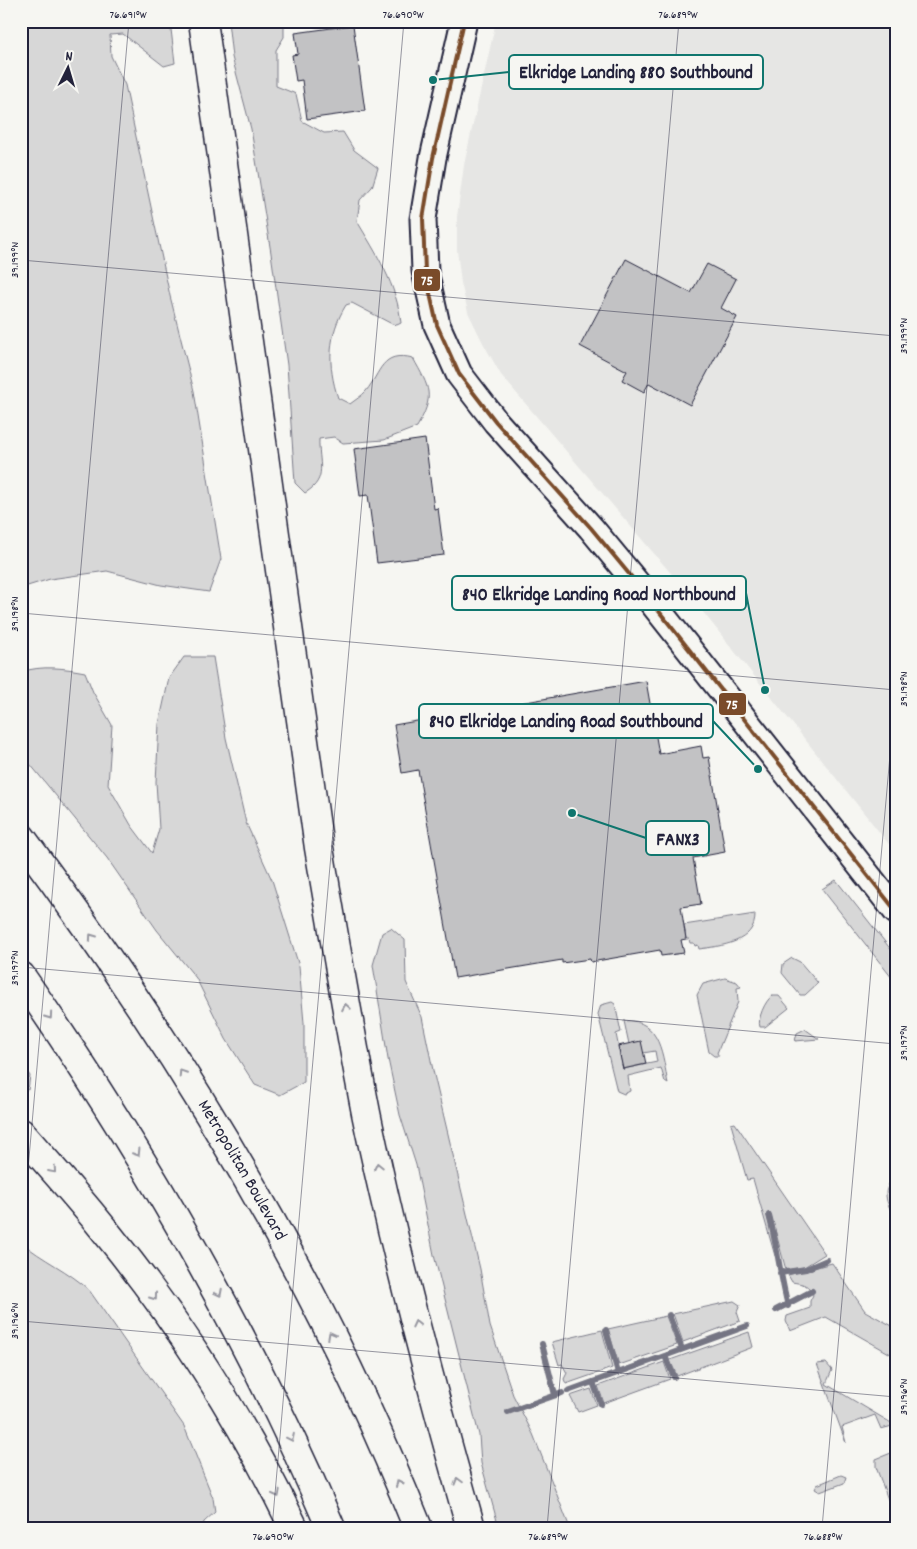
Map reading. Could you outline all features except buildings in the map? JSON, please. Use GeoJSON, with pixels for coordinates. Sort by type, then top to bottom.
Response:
{"type":"FeatureCollection","features":[{"type":"Feature","properties":{"kind":"highway"},"geometry":{"type":"LineString","coordinates":[[203,21],[315,819],[336,951],[367,1115],[391,1219],[434,1398],[471,1528]]}},
{"type":"Feature","properties":{"kind":"highway","name":"Metropolitan Boulevard"},"geometry":{"type":"LineString","coordinates":[[21,837],[132,995],[217,1128],[276,1231],[335,1344],[418,1528]]}},
{"type":"Feature","properties":{"kind":"highway"},"geometry":{"type":"LineString","coordinates":[[21,976],[65,1039],[150,1172],[208,1273],[305,1466],[331,1528]]}},
{"type":"Feature","properties":{"kind":"highway"},"geometry":{"type":"LineString","coordinates":[[21,1133],[111,1237],[201,1362],[246,1435],[294,1528]]}},
{"type":"Feature","properties":{"kind":"street"},"geometry":{"type":"LineString","coordinates":[[464,21],[433,158],[423,219],[425,271],[437,325],[459,374],[496,422],[591,528],[633,579],[896,911]]}},
{"type":"Feature","properties":{"kind":"shaded area"},"geometry":{"type":"Polygon","coordinates":[[[21,21],[170,21],[175,63],[164,66],[123,34],[110,35],[111,56],[125,85],[170,296],[194,391],[221,559],[209,592],[161,585],[107,571],[50,579],[21,588],[21,21]]]}},
{"type":"Feature","properties":{"kind":"shaded area"},"geometry":{"type":"Polygon","coordinates":[[[228,21],[284,21],[284,37],[276,50],[276,86],[296,94],[302,121],[324,133],[343,132],[354,150],[378,168],[372,187],[360,200],[357,221],[385,270],[399,309],[401,323],[397,325],[392,324],[352,303],[346,305],[336,327],[331,350],[332,374],[338,398],[350,404],[366,391],[388,360],[402,356],[413,358],[428,392],[426,407],[417,427],[384,440],[343,443],[334,437],[319,439],[320,476],[312,488],[305,493],[295,483],[287,365],[271,253],[251,129],[232,57],[228,21]]]}},
{"type":"Feature","properties":{"kind":"shaded area"},"geometry":{"type":"Polygon","coordinates":[[[496,21],[896,21],[896,853],[687,592],[501,375],[468,312],[461,283],[457,250],[457,217],[464,165],[496,21]]]}},
{"type":"Feature","properties":{"kind":"shaded area"},"geometry":{"type":"Polygon","coordinates":[[[184,657],[213,657],[226,738],[246,823],[272,880],[299,966],[304,1023],[304,1082],[280,1095],[255,1085],[226,1039],[196,978],[157,930],[107,858],[21,753],[21,672],[45,668],[61,668],[85,672],[93,692],[112,725],[108,785],[131,825],[152,853],[159,829],[156,782],[159,724],[169,678],[184,657]]]}},
{"type":"Feature","properties":{"kind":"shaded area"},"geometry":{"type":"Polygon","coordinates":[[[836,880],[896,956],[896,983],[822,889],[836,880]]]}},
{"type":"Feature","properties":{"kind":"shaded area"},"geometry":{"type":"Polygon","coordinates":[[[755,914],[754,924],[750,931],[735,941],[699,949],[698,945],[695,946],[694,943],[690,943],[689,939],[686,939],[684,925],[755,914]]]}},
{"type":"Feature","properties":{"kind":"shaded area"},"geometry":{"type":"Polygon","coordinates":[[[391,928],[405,940],[406,982],[422,1017],[480,1269],[490,1326],[513,1395],[533,1434],[570,1528],[499,1528],[481,1463],[479,1435],[434,1255],[416,1165],[400,1115],[388,1059],[373,965],[382,933],[391,928]]]}},
{"type":"Feature","properties":{"kind":"shaded area"},"geometry":{"type":"Polygon","coordinates":[[[792,958],[800,962],[818,983],[805,995],[800,995],[782,973],[783,964],[792,958]]]}},
{"type":"Feature","properties":{"kind":"shaded area"},"geometry":{"type":"Polygon","coordinates":[[[725,978],[737,982],[741,987],[737,988],[738,1002],[717,1053],[719,1056],[714,1056],[709,1052],[697,995],[703,984],[725,978]]]}},
{"type":"Feature","properties":{"kind":"shaded area"},"geometry":{"type":"Polygon","coordinates":[[[772,996],[779,996],[789,1008],[765,1027],[760,1027],[762,1010],[772,996]]]}},
{"type":"Feature","properties":{"kind":"shaded area"},"geometry":{"type":"Polygon","coordinates":[[[612,1002],[615,1004],[621,1032],[616,1034],[623,1069],[657,1062],[655,1051],[643,1053],[629,1044],[624,1021],[636,1022],[646,1026],[658,1042],[662,1052],[668,1084],[665,1082],[661,1068],[628,1076],[630,1091],[624,1094],[617,1091],[598,1014],[601,1005],[612,1002]]]}},
{"type":"Feature","properties":{"kind":"shaded area"},"geometry":{"type":"Polygon","coordinates":[[[805,1029],[819,1039],[795,1041],[797,1033],[805,1029]]]}},
{"type":"Feature","properties":{"kind":"shaded area"},"geometry":{"type":"Polygon","coordinates":[[[21,1062],[30,1076],[28,1090],[21,1086],[21,1062]]]}},
{"type":"Feature","properties":{"kind":"shaded area"},"geometry":{"type":"Polygon","coordinates":[[[735,1123],[825,1254],[804,1267],[786,1270],[771,1215],[767,1216],[777,1254],[775,1256],[753,1179],[747,1180],[731,1124],[735,1123]]]}},
{"type":"Feature","properties":{"kind":"shaded area"},"geometry":{"type":"Polygon","coordinates":[[[896,1177],[895,1217],[887,1202],[886,1191],[891,1181],[896,1177]]]}},
{"type":"Feature","properties":{"kind":"shaded area"},"geometry":{"type":"Polygon","coordinates":[[[21,1242],[89,1290],[184,1426],[213,1498],[215,1512],[204,1522],[202,1528],[21,1528],[21,1242]]]}},
{"type":"Feature","properties":{"kind":"shaded area"},"geometry":{"type":"Polygon","coordinates":[[[832,1263],[865,1311],[896,1328],[896,1357],[826,1317],[790,1331],[786,1321],[787,1316],[810,1308],[810,1301],[813,1295],[807,1287],[792,1282],[788,1275],[832,1263]]]}},
{"type":"Feature","properties":{"kind":"shaded area"},"geometry":{"type":"Polygon","coordinates":[[[734,1301],[740,1305],[737,1312],[740,1321],[683,1342],[673,1314],[734,1301]]]}},
{"type":"Feature","properties":{"kind":"shaded area"},"geometry":{"type":"Polygon","coordinates":[[[666,1316],[677,1345],[619,1365],[608,1329],[666,1316]]]}},
{"type":"Feature","properties":{"kind":"shaded area"},"geometry":{"type":"Polygon","coordinates":[[[602,1330],[612,1368],[566,1384],[564,1379],[567,1373],[562,1364],[559,1365],[552,1342],[602,1330]]]}},
{"type":"Feature","properties":{"kind":"shaded area"},"geometry":{"type":"Polygon","coordinates":[[[749,1332],[753,1347],[677,1376],[670,1360],[749,1332]]]}},
{"type":"Feature","properties":{"kind":"shaded area"},"geometry":{"type":"Polygon","coordinates":[[[664,1362],[670,1379],[604,1403],[598,1386],[664,1362]]]}},
{"type":"Feature","properties":{"kind":"shaded area"},"geometry":{"type":"Polygon","coordinates":[[[826,1363],[832,1370],[826,1384],[893,1424],[896,1421],[896,1425],[881,1429],[875,1415],[842,1427],[846,1443],[817,1364],[826,1363]]]}},
{"type":"Feature","properties":{"kind":"shaded area"},"geometry":{"type":"Polygon","coordinates":[[[591,1389],[597,1405],[578,1412],[570,1396],[591,1389]]]}},
{"type":"Feature","properties":{"kind":"shaded area"},"geometry":{"type":"Polygon","coordinates":[[[896,1451],[896,1512],[893,1513],[876,1467],[876,1459],[896,1451]]]}},
{"type":"Feature","properties":{"kind":"shaded area"},"geometry":{"type":"Polygon","coordinates":[[[841,1475],[846,1477],[844,1483],[820,1492],[815,1489],[817,1485],[841,1475]]]}},
{"type":"Feature","properties":{"kind":"waterway"},"geometry":{"type":"LineString","coordinates":[[769,1215],[788,1306]]}},
{"type":"Feature","properties":{"kind":"waterway"},"geometry":{"type":"LineString","coordinates":[[780,1273],[806,1269],[827,1260]]}},
{"type":"Feature","properties":{"kind":"waterway"},"geometry":{"type":"LineString","coordinates":[[776,1310],[812,1291]]}},
{"type":"Feature","properties":{"kind":"waterway"},"geometry":{"type":"LineString","coordinates":[[669,1315],[682,1349]]}},
{"type":"Feature","properties":{"kind":"waterway"},"geometry":{"type":"LineString","coordinates":[[568,1391],[747,1326]]}},
{"type":"Feature","properties":{"kind":"waterway"},"geometry":{"type":"LineString","coordinates":[[606,1330],[618,1373]]}},
{"type":"Feature","properties":{"kind":"waterway"},"geometry":{"type":"LineString","coordinates":[[542,1344],[555,1395]]}},
{"type":"Feature","properties":{"kind":"waterway"},"geometry":{"type":"LineString","coordinates":[[665,1356],[674,1377]]}},
{"type":"Feature","properties":{"kind":"waterway"},"geometry":{"type":"LineString","coordinates":[[593,1382],[601,1404]]}},
{"type":"Feature","properties":{"kind":"waterway"},"geometry":{"type":"LineString","coordinates":[[508,1412],[562,1393]]}},
{"type":"Feature","properties":{"kind":"transit line","name":"75"},"geometry":{"type":"LineString","coordinates":[[464,21],[433,158],[423,219],[425,271],[437,325],[459,374],[496,422],[591,528],[639,586],[896,911]]}},
{"type":"Feature","properties":{"kind":"place","name":"Elkridge Landing 880 Southbound"},"geometry":{"type":"Point","coordinates":[433,80]}},
{"type":"Feature","properties":{"kind":"place","name":"840 Elkridge Landing Road Northbound"},"geometry":{"type":"Point","coordinates":[765,690]}},
{"type":"Feature","properties":{"kind":"place","name":"840 Elkridge Landing Road Southbound"},"geometry":{"type":"Point","coordinates":[758,769]}},
{"type":"Feature","properties":{"kind":"place","name":"FANX3"},"geometry":{"type":"Point","coordinates":[572,813]}}]}
